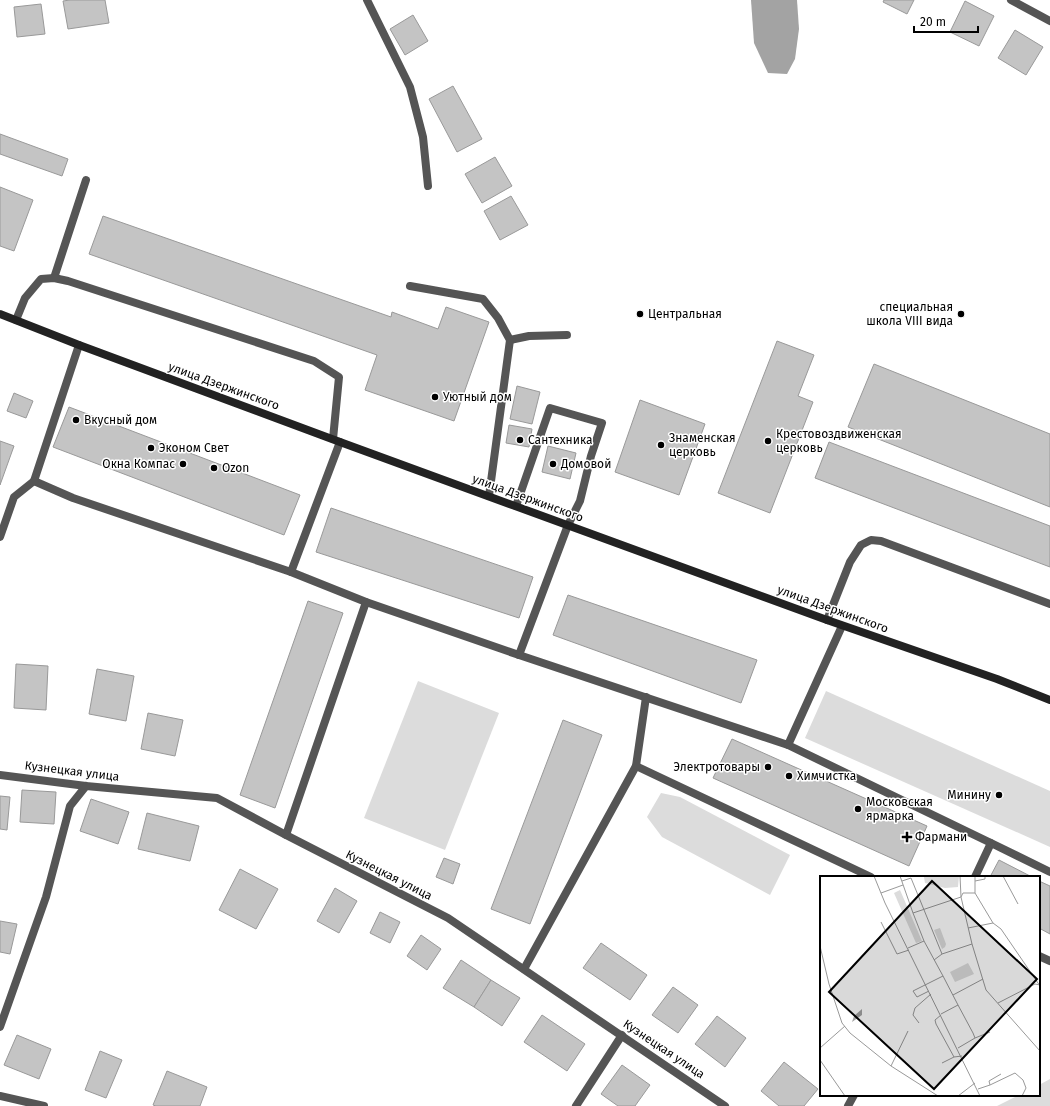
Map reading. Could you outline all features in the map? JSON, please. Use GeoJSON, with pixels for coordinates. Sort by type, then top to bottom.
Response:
{"type":"FeatureCollection","features":[{"type":"Feature","properties":{"kind":"main road","name":"улица Дзержинского"},"geometry":{"type":"LineString","coordinates":[[0,314],[79,345],[842,626],[996,679],[1050,700]]}},
{"type":"Feature","properties":{"kind":"street"},"geometry":{"type":"LineString","coordinates":[[367,0],[410,87],[423,137],[428,186]]}},
{"type":"Feature","properties":{"kind":"street"},"geometry":{"type":"LineString","coordinates":[[1011,0],[1050,21]]}},
{"type":"Feature","properties":{"kind":"street"},"geometry":{"type":"LineString","coordinates":[[54,278],[86,180]]}},
{"type":"Feature","properties":{"kind":"street"},"geometry":{"type":"LineString","coordinates":[[16,320],[25,298],[41,279],[54,278],[68,281],[314,361],[339,377],[337,440],[290,572]]}},
{"type":"Feature","properties":{"kind":"street"},"geometry":{"type":"LineString","coordinates":[[410,286],[483,299],[498,318],[510,340],[490,496]]}},
{"type":"Feature","properties":{"kind":"street"},"geometry":{"type":"LineString","coordinates":[[510,340],[529,336],[567,335]]}},
{"type":"Feature","properties":{"kind":"street"},"geometry":{"type":"LineString","coordinates":[[0,537],[14,497],[34,481],[79,345]]}},
{"type":"Feature","properties":{"kind":"street"},"geometry":{"type":"LineString","coordinates":[[516,506],[550,408],[602,423],[591,456],[580,501],[568,525],[519,655]]}},
{"type":"Feature","properties":{"kind":"street"},"geometry":{"type":"LineString","coordinates":[[34,481],[73,498],[290,572],[366,602],[788,745],[1050,872]]}},
{"type":"Feature","properties":{"kind":"street"},"geometry":{"type":"LineString","coordinates":[[827,620],[850,562],[861,546],[871,540],[881,541],[1050,604]]}},
{"type":"Feature","properties":{"kind":"street"},"geometry":{"type":"LineString","coordinates":[[286,835],[366,602]]}},
{"type":"Feature","properties":{"kind":"street"},"geometry":{"type":"LineString","coordinates":[[788,745],[842,626]]}},
{"type":"Feature","properties":{"kind":"street"},"geometry":{"type":"LineString","coordinates":[[524,969],[636,766],[646,697]]}},
{"type":"Feature","properties":{"kind":"street"},"geometry":{"type":"LineString","coordinates":[[636,766],[869,876]]}},
{"type":"Feature","properties":{"kind":"street","name":"Кузнецкая улица"},"geometry":{"type":"LineString","coordinates":[[0,775],[86,786],[217,798],[448,918],[725,1106]]}},
{"type":"Feature","properties":{"kind":"street"},"geometry":{"type":"LineString","coordinates":[[0,1027],[46,897],[70,806],[86,786]]}},
{"type":"Feature","properties":{"kind":"street"},"geometry":{"type":"LineString","coordinates":[[975,876],[991,843]]}},
{"type":"Feature","properties":{"kind":"street"},"geometry":{"type":"LineString","coordinates":[[1040,956],[1050,961]]}},
{"type":"Feature","properties":{"kind":"street"},"geometry":{"type":"LineString","coordinates":[[576,1106],[622,1035]]}},
{"type":"Feature","properties":{"kind":"street"},"geometry":{"type":"LineString","coordinates":[[0,1096],[44,1106]]}},
{"type":"Feature","properties":{"kind":"street"},"geometry":{"type":"LineString","coordinates":[[848,1106],[853,1096]]}},
{"type":"Feature","properties":{"kind":"shaded area"},"geometry":{"type":"Polygon","coordinates":[[[751,0],[797,0],[799,29],[795,59],[787,74],[768,73],[754,43],[751,0]]]}},
{"type":"Feature","properties":{"kind":"shaded area"},"geometry":{"type":"Polygon","coordinates":[[[418,681],[499,713],[445,850],[364,818],[418,681]]]}},
{"type":"Feature","properties":{"kind":"shaded area"},"geometry":{"type":"Polygon","coordinates":[[[826,691],[1050,791],[1050,847],[805,738],[826,691]]]}},
{"type":"Feature","properties":{"kind":"shaded area"},"geometry":{"type":"Polygon","coordinates":[[[661,793],[680,797],[790,855],[770,895],[662,837],[647,817],[661,793]]]}},
{"type":"Feature","properties":{"kind":"shaded area"},"geometry":{"type":"Polygon","coordinates":[[[1050,1079],[1050,1106],[997,1106],[1017,1096],[1040,1096],[1040,1084],[1050,1079]]]}},
{"type":"Feature","properties":{"kind":"building"},"geometry":{"type":"Polygon","coordinates":[[[105,0],[109,23],[68,29],[63,1],[105,0]]]}},
{"type":"Feature","properties":{"kind":"building"},"geometry":{"type":"Polygon","coordinates":[[[884,0],[914,0],[907,14],[883,2],[884,0]]]}},
{"type":"Feature","properties":{"kind":"building"},"geometry":{"type":"Polygon","coordinates":[[[965,1],[994,16],[979,46],[950,32],[965,1]]]}},
{"type":"Feature","properties":{"kind":"building"},"geometry":{"type":"Polygon","coordinates":[[[41,4],[45,34],[17,37],[14,7],[41,4]]]}},
{"type":"Feature","properties":{"kind":"building"},"geometry":{"type":"Polygon","coordinates":[[[413,15],[428,41],[405,55],[390,29],[413,15]]]}},
{"type":"Feature","properties":{"kind":"building"},"geometry":{"type":"Polygon","coordinates":[[[1015,30],[1043,47],[1026,75],[998,58],[1015,30]]]}},
{"type":"Feature","properties":{"kind":"building"},"geometry":{"type":"Polygon","coordinates":[[[453,86],[482,139],[457,152],[429,99],[453,86]]]}},
{"type":"Feature","properties":{"kind":"building"},"geometry":{"type":"Polygon","coordinates":[[[0,134],[68,159],[62,176],[0,154],[0,134]]]}},
{"type":"Feature","properties":{"kind":"building"},"geometry":{"type":"Polygon","coordinates":[[[495,157],[512,186],[482,203],[465,174],[495,157]]]}},
{"type":"Feature","properties":{"kind":"building"},"geometry":{"type":"Polygon","coordinates":[[[0,187],[33,200],[14,251],[0,246],[0,187]]]}},
{"type":"Feature","properties":{"kind":"building"},"geometry":{"type":"Polygon","coordinates":[[[511,196],[528,225],[500,240],[484,211],[511,196]]]}},
{"type":"Feature","properties":{"kind":"building"},"geometry":{"type":"Polygon","coordinates":[[[103,216],[391,317],[392,312],[438,329],[446,307],[489,322],[454,421],[365,390],[377,355],[89,254],[103,216]]]}},
{"type":"Feature","properties":{"kind":"building","name":"Крестовоздвиженская церковь"},"geometry":{"type":"Polygon","coordinates":[[[777,341],[814,355],[798,396],[813,402],[770,513],[718,493],[777,341]]]}},
{"type":"Feature","properties":{"kind":"building"},"geometry":{"type":"Polygon","coordinates":[[[874,364],[1050,434],[1050,507],[848,427],[874,364]]]}},
{"type":"Feature","properties":{"kind":"building"},"geometry":{"type":"Polygon","coordinates":[[[517,386],[540,392],[532,424],[510,419],[517,386]]]}},
{"type":"Feature","properties":{"kind":"building"},"geometry":{"type":"Polygon","coordinates":[[[14,393],[33,401],[26,418],[7,411],[14,393]]]}},
{"type":"Feature","properties":{"kind":"building","name":"Знаменская церковь"},"geometry":{"type":"Polygon","coordinates":[[[640,400],[705,424],[679,495],[615,472],[640,400]]]}},
{"type":"Feature","properties":{"kind":"building"},"geometry":{"type":"Polygon","coordinates":[[[69,407],[300,495],[284,535],[53,447],[69,407]]]}},
{"type":"Feature","properties":{"kind":"building"},"geometry":{"type":"Polygon","coordinates":[[[509,425],[532,429],[529,447],[506,443],[509,425]]]}},
{"type":"Feature","properties":{"kind":"building"},"geometry":{"type":"Polygon","coordinates":[[[0,441],[14,446],[0,485],[0,441]]]}},
{"type":"Feature","properties":{"kind":"building"},"geometry":{"type":"Polygon","coordinates":[[[829,442],[1050,526],[1050,567],[815,478],[829,442]]]}},
{"type":"Feature","properties":{"kind":"building"},"geometry":{"type":"Polygon","coordinates":[[[548,446],[576,453],[570,479],[542,472],[548,446]]]}},
{"type":"Feature","properties":{"kind":"building"},"geometry":{"type":"Polygon","coordinates":[[[331,508],[533,577],[519,618],[316,552],[331,508]]]}},
{"type":"Feature","properties":{"kind":"building"},"geometry":{"type":"Polygon","coordinates":[[[568,595],[757,660],[741,703],[553,635],[568,595]]]}},
{"type":"Feature","properties":{"kind":"building"},"geometry":{"type":"Polygon","coordinates":[[[308,601],[343,613],[275,808],[240,795],[308,601]]]}},
{"type":"Feature","properties":{"kind":"building"},"geometry":{"type":"Polygon","coordinates":[[[16,664],[48,666],[46,710],[14,708],[16,664]]]}},
{"type":"Feature","properties":{"kind":"building"},"geometry":{"type":"Polygon","coordinates":[[[97,669],[134,676],[126,721],[89,714],[97,669]]]}},
{"type":"Feature","properties":{"kind":"building"},"geometry":{"type":"Polygon","coordinates":[[[148,713],[183,720],[175,756],[141,749],[148,713]]]}},
{"type":"Feature","properties":{"kind":"building"},"geometry":{"type":"Polygon","coordinates":[[[563,720],[602,735],[530,924],[491,909],[563,720]]]}},
{"type":"Feature","properties":{"kind":"building"},"geometry":{"type":"Polygon","coordinates":[[[732,739],[927,826],[909,866],[713,778],[732,739]]]}},
{"type":"Feature","properties":{"kind":"building"},"geometry":{"type":"Polygon","coordinates":[[[22,790],[56,792],[54,824],[20,822],[22,790]]]}},
{"type":"Feature","properties":{"kind":"building"},"geometry":{"type":"Polygon","coordinates":[[[0,796],[10,797],[7,830],[0,829],[0,796]]]}},
{"type":"Feature","properties":{"kind":"building"},"geometry":{"type":"Polygon","coordinates":[[[91,799],[129,812],[118,844],[80,831],[91,799]]]}},
{"type":"Feature","properties":{"kind":"building"},"geometry":{"type":"Polygon","coordinates":[[[147,813],[199,826],[190,861],[138,849],[147,813]]]}},
{"type":"Feature","properties":{"kind":"building"},"geometry":{"type":"Polygon","coordinates":[[[444,858],[460,864],[453,884],[436,877],[444,858]]]}},
{"type":"Feature","properties":{"kind":"building"},"geometry":{"type":"Polygon","coordinates":[[[999,860],[1030,876],[991,876],[999,860]]]}},
{"type":"Feature","properties":{"kind":"building"},"geometry":{"type":"Polygon","coordinates":[[[240,869],[278,889],[256,929],[219,910],[240,869]]]}},
{"type":"Feature","properties":{"kind":"building"},"geometry":{"type":"Polygon","coordinates":[[[1040,881],[1050,886],[1050,934],[1040,929],[1040,881]]]}},
{"type":"Feature","properties":{"kind":"building"},"geometry":{"type":"Polygon","coordinates":[[[335,888],[357,901],[339,933],[317,921],[335,888]]]}},
{"type":"Feature","properties":{"kind":"building"},"geometry":{"type":"Polygon","coordinates":[[[380,912],[400,922],[390,943],[370,933],[380,912]]]}},
{"type":"Feature","properties":{"kind":"building"},"geometry":{"type":"Polygon","coordinates":[[[0,921],[17,924],[10,954],[0,952],[0,921]]]}},
{"type":"Feature","properties":{"kind":"building"},"geometry":{"type":"Polygon","coordinates":[[[421,935],[441,949],[427,970],[407,956],[421,935]]]}},
{"type":"Feature","properties":{"kind":"building"},"geometry":{"type":"Polygon","coordinates":[[[601,943],[647,975],[630,1000],[583,968],[601,943]]]}},
{"type":"Feature","properties":{"kind":"building"},"geometry":{"type":"Polygon","coordinates":[[[461,960],[491,980],[474,1007],[443,988],[461,960]]]}},
{"type":"Feature","properties":{"kind":"building"},"geometry":{"type":"Polygon","coordinates":[[[491,980],[520,998],[502,1026],[474,1007],[491,980]]]}},
{"type":"Feature","properties":{"kind":"building"},"geometry":{"type":"Polygon","coordinates":[[[673,987],[698,1005],[678,1033],[652,1015],[673,987]]]}},
{"type":"Feature","properties":{"kind":"building"},"geometry":{"type":"Polygon","coordinates":[[[542,1015],[585,1044],[567,1071],[524,1042],[542,1015]]]}},
{"type":"Feature","properties":{"kind":"building"},"geometry":{"type":"Polygon","coordinates":[[[717,1016],[746,1038],[725,1067],[695,1044],[717,1016]]]}},
{"type":"Feature","properties":{"kind":"building"},"geometry":{"type":"Polygon","coordinates":[[[17,1035],[51,1049],[39,1079],[4,1065],[17,1035]]]}},
{"type":"Feature","properties":{"kind":"building"},"geometry":{"type":"Polygon","coordinates":[[[100,1051],[122,1060],[106,1098],[85,1090],[100,1051]]]}},
{"type":"Feature","properties":{"kind":"building"},"geometry":{"type":"Polygon","coordinates":[[[784,1062],[818,1089],[804,1106],[779,1106],[761,1091],[784,1062]]]}},
{"type":"Feature","properties":{"kind":"building"},"geometry":{"type":"Polygon","coordinates":[[[622,1065],[650,1085],[635,1106],[618,1106],[601,1094],[622,1065]]]}},
{"type":"Feature","properties":{"kind":"building"},"geometry":{"type":"Polygon","coordinates":[[[167,1071],[207,1087],[200,1106],[153,1105],[167,1071]]]}},
{"type":"Feature","properties":{"kind":"place","name":"Центральная"},"geometry":{"type":"Point","coordinates":[640,314]}},
{"type":"Feature","properties":{"kind":"place","name":"специальная школа VIII вида"},"geometry":{"type":"Point","coordinates":[961,314]}},
{"type":"Feature","properties":{"kind":"place","name":"Уютный дом"},"geometry":{"type":"Point","coordinates":[435,397]}},
{"type":"Feature","properties":{"kind":"place","name":"Вкусный дом"},"geometry":{"type":"Point","coordinates":[76,420]}},
{"type":"Feature","properties":{"kind":"place","name":"Сантехника"},"geometry":{"type":"Point","coordinates":[520,440]}},
{"type":"Feature","properties":{"kind":"place","name":"Крестовоздвиженская церковь"},"geometry":{"type":"Point","coordinates":[768,441]}},
{"type":"Feature","properties":{"kind":"place","name":"Знаменская церковь"},"geometry":{"type":"Point","coordinates":[661,445]}},
{"type":"Feature","properties":{"kind":"place","name":"Эконом Свет"},"geometry":{"type":"Point","coordinates":[151,448]}},
{"type":"Feature","properties":{"kind":"place","name":"Окна Компас"},"geometry":{"type":"Point","coordinates":[183,464]}},
{"type":"Feature","properties":{"kind":"place","name":"Домовой"},"geometry":{"type":"Point","coordinates":[553,464]}},
{"type":"Feature","properties":{"kind":"place","name":"Ozon"},"geometry":{"type":"Point","coordinates":[214,468]}},
{"type":"Feature","properties":{"kind":"place","name":"Электротовары"},"geometry":{"type":"Point","coordinates":[768,767]}},
{"type":"Feature","properties":{"kind":"place","name":"Химчистка"},"geometry":{"type":"Point","coordinates":[789,776]}},
{"type":"Feature","properties":{"kind":"place","name":"Минину"},"geometry":{"type":"Point","coordinates":[999,795]}},
{"type":"Feature","properties":{"kind":"place","name":"Московская ярмарка"},"geometry":{"type":"Point","coordinates":[858,809]}},
{"type":"Feature","properties":{"kind":"place","name":"Фармани"},"geometry":{"type":"Point","coordinates":[907,837]}}]}
